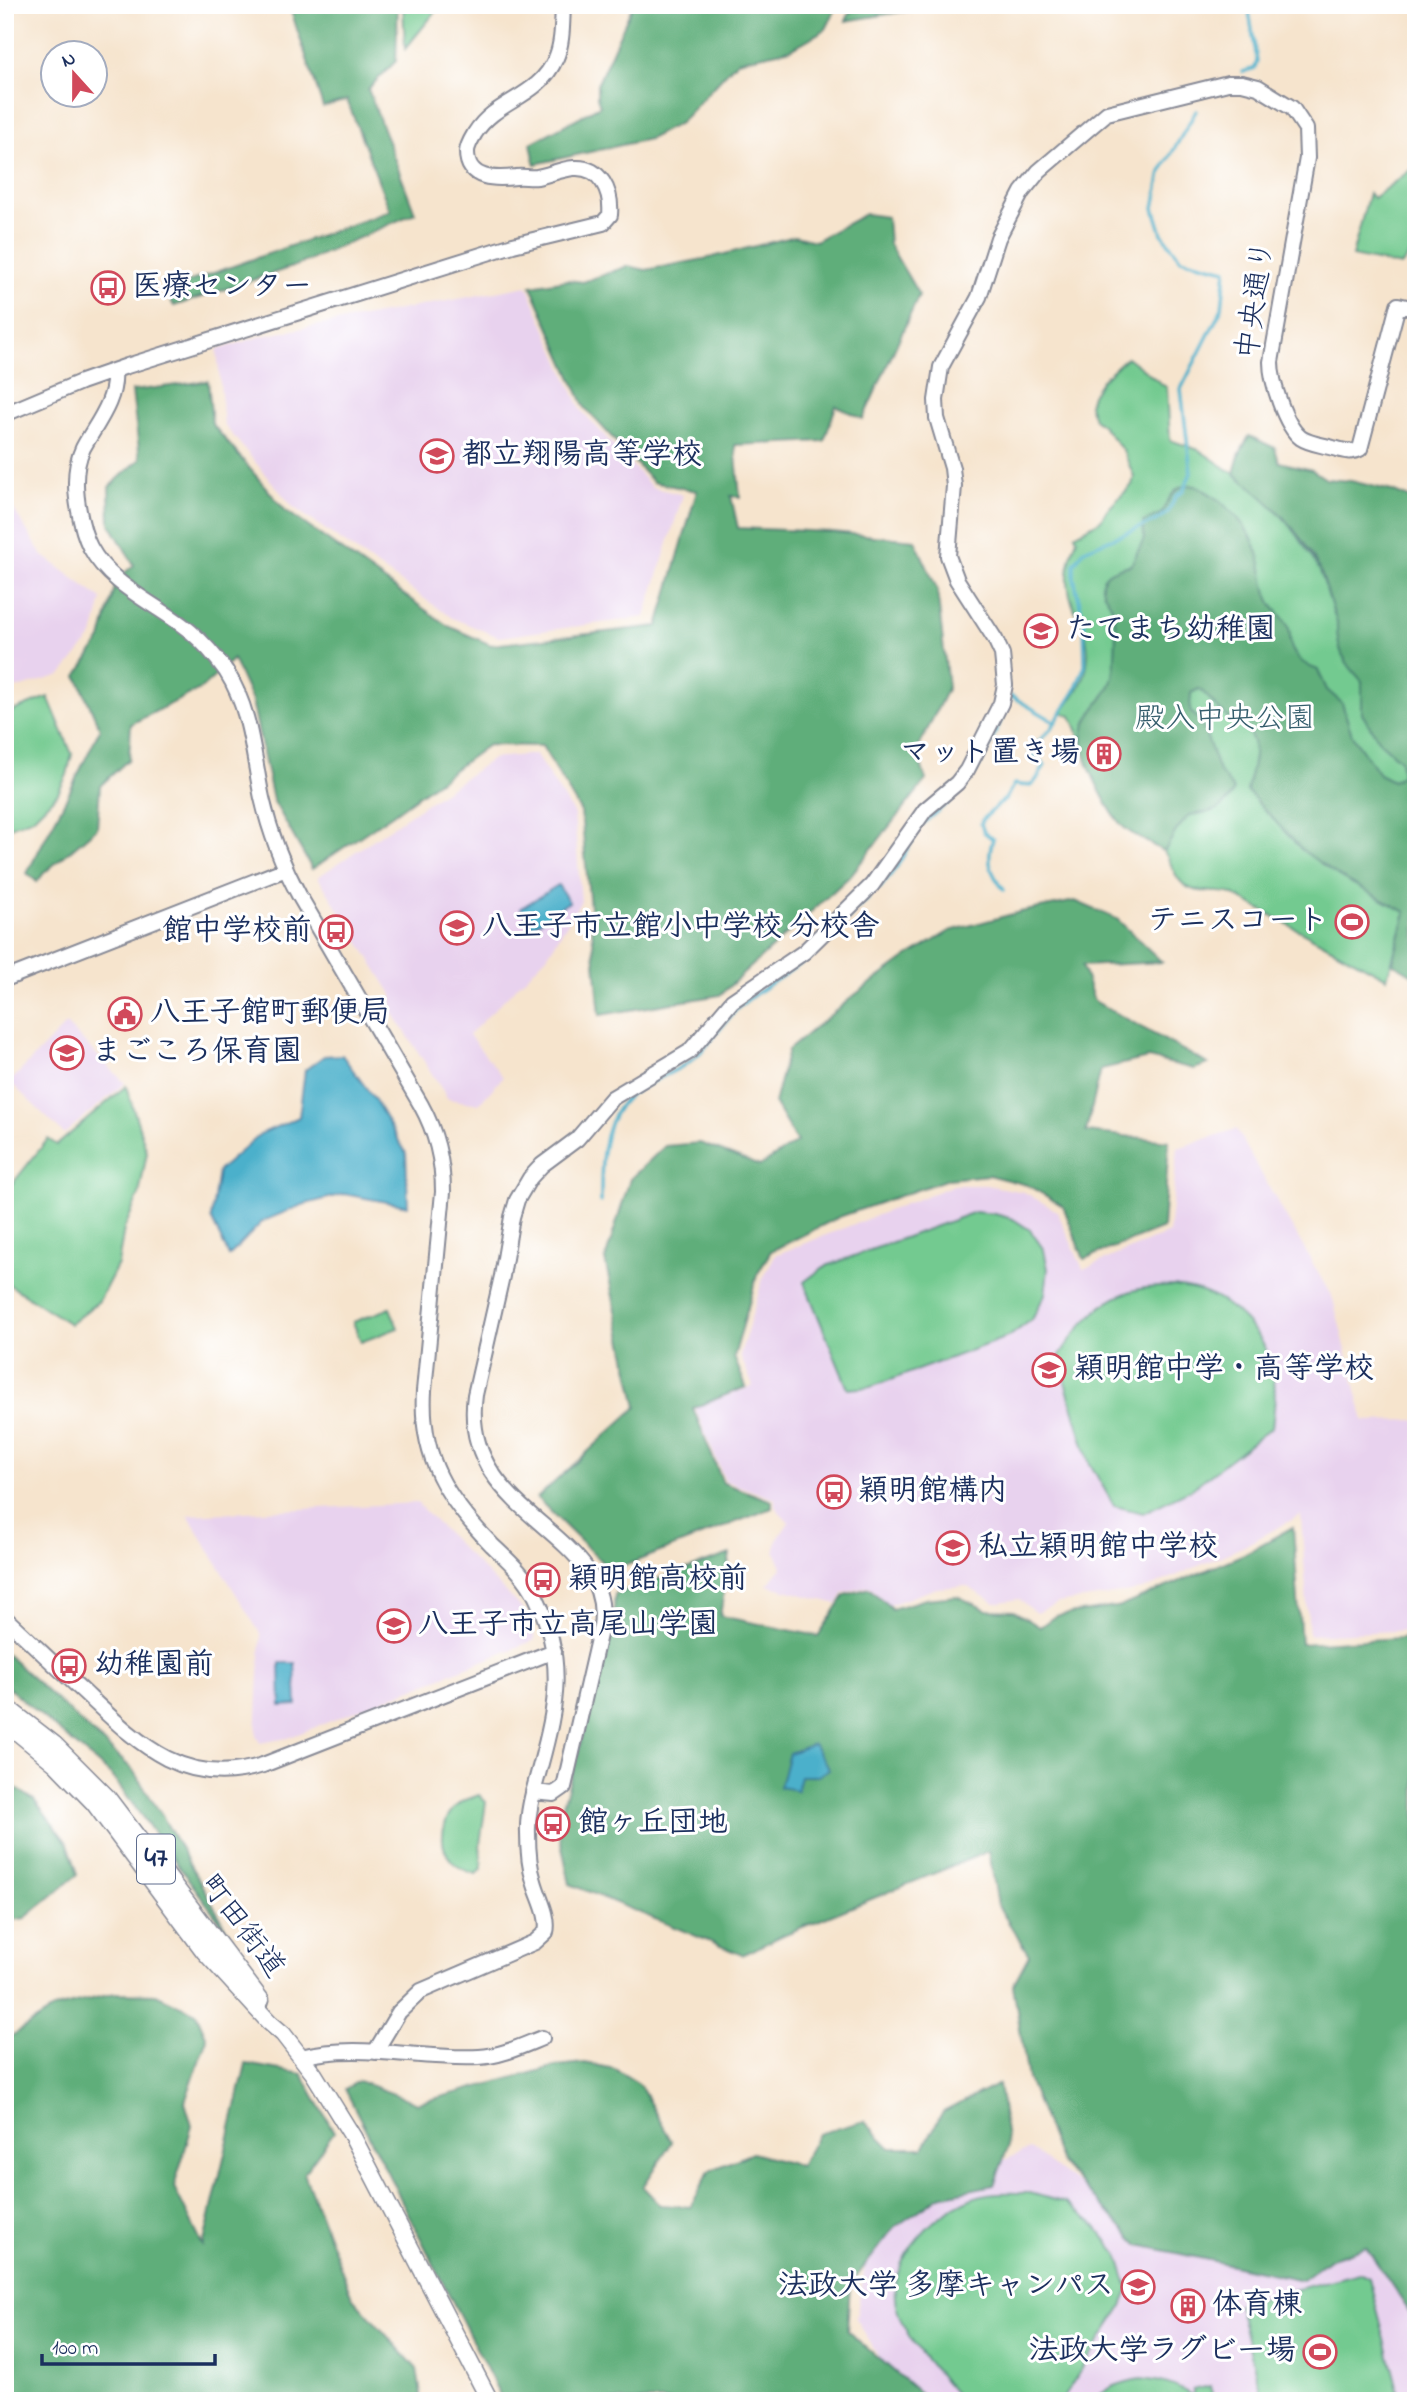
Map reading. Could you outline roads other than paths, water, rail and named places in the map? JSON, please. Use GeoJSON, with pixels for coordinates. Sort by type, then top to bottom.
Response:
{"type":"FeatureCollection","features":[{"type":"Feature","properties":{"kind":"main road","name":"町田街道"},"geometry":{"type":"LineString","coordinates":[[5,1706],[74,1764],[118,1811],[204,1951],[268,2022],[283,2034],[331,2100],[353,2137],[490,2401]]}},
{"type":"Feature","properties":{"kind":"main road","name":"町田街道"},"geometry":{"type":"LineString","coordinates":[[5,1722],[37,1747],[85,1793],[146,1858]]}},
{"type":"Feature","properties":{"kind":"street"},"geometry":{"type":"LineString","coordinates":[[5,414],[114,371],[513,245],[603,223],[610,215],[609,196],[599,176],[591,171],[572,168],[534,177],[486,178],[477,173],[467,152],[481,123],[495,110],[538,83],[549,71],[557,57],[563,5]]}},
{"type":"Feature","properties":{"kind":"street","name":"中央通り"},"geometry":{"type":"LineString","coordinates":[[533,1792],[557,1793],[565,1784],[601,1626],[602,1609],[598,1589],[587,1569],[499,1484],[485,1464],[476,1439],[473,1413],[475,1395],[517,1200],[536,1171],[577,1139],[612,1098],[684,1056],[732,1001],[810,946],[878,878],[930,804],[957,783],[972,763],[1001,703],[1006,685],[1006,671],[999,646],[957,580],[950,564],[947,547],[954,495],[953,477],[937,418],[936,391],[941,367],[975,304],[998,238],[1027,184],[1086,130],[1115,110],[1233,83],[1258,87],[1292,108],[1306,129],[1308,149],[1271,362],[1272,377],[1287,417],[1292,429],[1300,437],[1346,451],[1360,449],[1398,305],[1416,309]]}},
{"type":"Feature","properties":{"kind":"street"},"geometry":{"type":"LineString","coordinates":[[114,371],[112,391],[97,427],[82,450],[76,471],[79,513],[89,546],[117,579],[202,642],[230,678],[247,720],[266,814],[286,869],[433,1129],[441,1160],[443,1192],[424,1391],[423,1415],[427,1440],[438,1475],[457,1507],[530,1586],[548,1624],[554,1651],[557,1689],[554,1711],[533,1792],[528,1832],[529,1860],[548,1922],[545,1934],[535,1942],[421,1991],[398,2012],[375,2052]]}},
{"type":"Feature","properties":{"kind":"street"},"geometry":{"type":"LineString","coordinates":[[5,979],[286,869]]}},
{"type":"Feature","properties":{"kind":"street"},"geometry":{"type":"LineString","coordinates":[[5,1618],[144,1746],[179,1764],[215,1770],[240,1770],[263,1765],[554,1651]]}},
{"type":"Feature","properties":{"kind":"street"},"geometry":{"type":"LineString","coordinates":[[300,2057],[339,2050],[411,2056],[481,2057],[503,2053],[542,2038]]}},
{"type":"Feature","properties":{"kind":"water"},"geometry":{"type":"Polygon","coordinates":[[[558,885],[569,902],[532,926],[521,908],[558,885]]]}},
{"type":"Feature","properties":{"kind":"water"},"geometry":{"type":"Polygon","coordinates":[[[342,1055],[375,1100],[406,1153],[408,1206],[344,1194],[302,1205],[263,1221],[229,1256],[211,1218],[218,1171],[260,1134],[299,1117],[305,1070],[324,1056],[342,1055]]]}},
{"type":"Feature","properties":{"kind":"water"},"geometry":{"type":"Polygon","coordinates":[[[280,1663],[295,1663],[297,1705],[281,1706],[280,1663]]]}},
{"type":"Feature","properties":{"kind":"water"},"geometry":{"type":"Polygon","coordinates":[[[813,1744],[829,1769],[818,1776],[801,1776],[797,1790],[780,1787],[789,1753],[813,1744]]]}},
{"type":"Feature","properties":{"kind":"waterway"},"geometry":{"type":"LineString","coordinates":[[1243,72],[1255,68],[1257,61],[1248,5]]}},
{"type":"Feature","properties":{"kind":"waterway"},"geometry":{"type":"LineString","coordinates":[[1004,890],[995,878],[991,866],[993,839],[984,832],[981,824],[1006,798],[1014,784],[1027,786],[1037,780],[1045,765],[1029,751],[1051,729],[1075,691],[1085,665],[1084,622],[1074,578],[1074,564],[1084,550],[1156,521],[1168,512],[1176,496],[1183,491],[1191,473],[1181,389],[1222,308],[1226,270],[1181,259],[1162,234],[1154,208],[1161,172],[1196,111]]}},
{"type":"Feature","properties":{"kind":"waterway"},"geometry":{"type":"LineString","coordinates":[[924,823],[953,798],[978,768],[1011,696],[1055,722]]}},
{"type":"Feature","properties":{"kind":"waterway"},"geometry":{"type":"LineString","coordinates":[[880,888],[896,868],[916,834]]}},
{"type":"Feature","properties":{"kind":"waterway"},"geometry":{"type":"LineString","coordinates":[[857,909],[868,899]]}},
{"type":"Feature","properties":{"kind":"waterway"},"geometry":{"type":"LineString","coordinates":[[601,1202],[605,1139],[614,1115],[627,1097],[696,1056],[740,1006],[819,950],[852,914]]}},
{"type":"Feature","properties":{"kind":"place","name":"医療センター"},"geometry":{"type":"Point","coordinates":[108,288]}},
{"type":"Feature","properties":{"kind":"place","name":"都立翔陽高等学校"},"geometry":{"type":"Point","coordinates":[437,456]}},
{"type":"Feature","properties":{"kind":"place","name":"たてまち幼稚園"},"geometry":{"type":"Point","coordinates":[1041,631]}},
{"type":"Feature","properties":{"kind":"place","name":"マット置き場"},"geometry":{"type":"Point","coordinates":[1104,754]}},
{"type":"Feature","properties":{"kind":"place","name":"テニスコート"},"geometry":{"type":"Point","coordinates":[1352,922]}},
{"type":"Feature","properties":{"kind":"place","name":"八王子市立館小中学校 分校舎"},"geometry":{"type":"Point","coordinates":[457,928]}},
{"type":"Feature","properties":{"kind":"place","name":"館中学校前"},"geometry":{"type":"Point","coordinates":[336,932]}},
{"type":"Feature","properties":{"kind":"place","name":"八王子館町郵便局"},"geometry":{"type":"Point","coordinates":[125,1014]}},
{"type":"Feature","properties":{"kind":"place","name":"まごころ保育園"},"geometry":{"type":"Point","coordinates":[67,1053]}},
{"type":"Feature","properties":{"kind":"place","name":"穎明館中学・高等学校"},"geometry":{"type":"Point","coordinates":[1049,1370]}},
{"type":"Feature","properties":{"kind":"place","name":"穎明館構内"},"geometry":{"type":"Point","coordinates":[834,1492]}},
{"type":"Feature","properties":{"kind":"place","name":"私立穎明館中学校"},"geometry":{"type":"Point","coordinates":[953,1548]}},
{"type":"Feature","properties":{"kind":"place","name":"穎明館高校前"},"geometry":{"type":"Point","coordinates":[543,1580]}},
{"type":"Feature","properties":{"kind":"place","name":"八王子市立高尾山学園"},"geometry":{"type":"Point","coordinates":[394,1626]}},
{"type":"Feature","properties":{"kind":"place","name":"幼稚園前"},"geometry":{"type":"Point","coordinates":[69,1666]}},
{"type":"Feature","properties":{"kind":"place","name":"館ヶ丘団地"},"geometry":{"type":"Point","coordinates":[553,1824]}},
{"type":"Feature","properties":{"kind":"place","name":"法政大学 多摩キャンパス"},"geometry":{"type":"Point","coordinates":[1138,2287]}},
{"type":"Feature","properties":{"kind":"place","name":"体育棟"},"geometry":{"type":"Point","coordinates":[1188,2306]}},
{"type":"Feature","properties":{"kind":"place","name":"法政大学ラグビー場"},"geometry":{"type":"Point","coordinates":[1320,2352]}},
{"type":"Feature","properties":{"kind":"park label","name":"殿入中央公園"},"geometry":{"type":"Point","coordinates":[1225,720]}}]}
